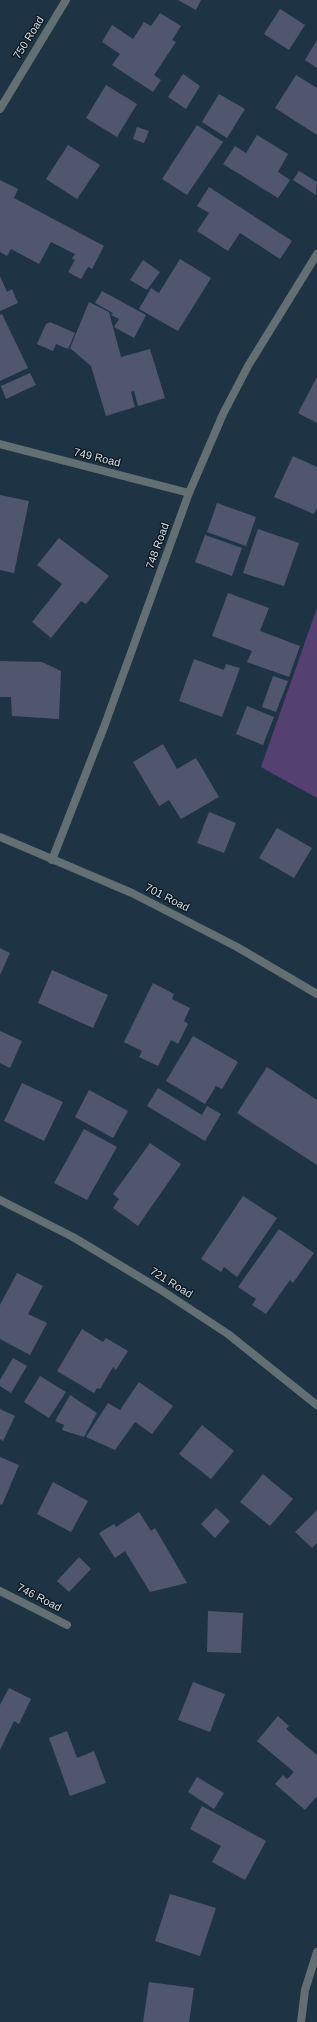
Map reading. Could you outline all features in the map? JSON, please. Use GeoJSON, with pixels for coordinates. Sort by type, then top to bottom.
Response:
{"type":"FeatureCollection","features":[{"type":"Feature","properties":{"kind":"street","name":"750 Road"},"geometry":{"type":"LineString","coordinates":[[0,109],[66,0]]}},
{"type":"Feature","properties":{"kind":"street","name":"748 Road"},"geometry":{"type":"LineString","coordinates":[[52,860],[104,727],[189,493],[223,414],[248,366],[317,254]]}},
{"type":"Feature","properties":{"kind":"street","name":"749 Road"},"geometry":{"type":"LineString","coordinates":[[0,444],[189,493]]}},
{"type":"Feature","properties":{"kind":"street","name":"701 Road"},"geometry":{"type":"LineString","coordinates":[[0,837],[132,893],[237,947],[317,994]]}},
{"type":"Feature","properties":{"kind":"street","name":"721 Road"},"geometry":{"type":"LineString","coordinates":[[0,1200],[73,1237],[167,1294],[228,1334],[317,1404]]}},
{"type":"Feature","properties":{"kind":"street","name":"746 Road"},"geometry":{"type":"LineString","coordinates":[[0,1591],[67,1625]]}},
{"type":"Feature","properties":{"kind":"street"},"geometry":{"type":"LineString","coordinates":[[301,2022],[305,1990],[317,1952]]}},
{"type":"Feature","properties":{"kind":"shaded area"},"geometry":{"type":"Polygon","coordinates":[[[317,608],[317,798],[261,767],[317,608]]]}},
{"type":"Feature","properties":{"kind":"building"},"geometry":{"type":"Polygon","coordinates":[[[178,0],[201,0],[196,10],[178,0]]]}},
{"type":"Feature","properties":{"kind":"building"},"geometry":{"type":"Polygon","coordinates":[[[280,9],[305,25],[289,50],[264,34],[280,9]]]}},
{"type":"Feature","properties":{"kind":"building"},"geometry":{"type":"Polygon","coordinates":[[[160,13],[181,26],[172,40],[176,42],[154,75],[161,80],[153,92],[112,65],[120,54],[102,42],[112,25],[133,39],[144,22],[151,26],[160,13]]]}},
{"type":"Feature","properties":{"kind":"building"},"geometry":{"type":"Polygon","coordinates":[[[317,40],[317,68],[305,60],[317,40]]]}},
{"type":"Feature","properties":{"kind":"building"},"geometry":{"type":"Polygon","coordinates":[[[183,74],[200,86],[186,109],[168,97],[183,74]]]}},
{"type":"Feature","properties":{"kind":"building"},"geometry":{"type":"Polygon","coordinates":[[[296,75],[317,88],[317,135],[275,108],[296,75]]]}},
{"type":"Feature","properties":{"kind":"building"},"geometry":{"type":"Polygon","coordinates":[[[106,85],[137,104],[117,137],[86,118],[106,85]]]}},
{"type":"Feature","properties":{"kind":"building"},"geometry":{"type":"Polygon","coordinates":[[[219,94],[245,109],[227,138],[202,122],[219,94]]]}},
{"type":"Feature","properties":{"kind":"building"},"geometry":{"type":"Polygon","coordinates":[[[197,125],[223,142],[187,195],[162,179],[197,125]]]}},
{"type":"Feature","properties":{"kind":"building"},"geometry":{"type":"Polygon","coordinates":[[[137,127],[149,131],[144,143],[133,139],[137,127]]]}},
{"type":"Feature","properties":{"kind":"building"},"geometry":{"type":"Polygon","coordinates":[[[257,135],[288,154],[278,172],[290,180],[278,198],[223,164],[235,146],[246,153],[257,135]]]}},
{"type":"Feature","properties":{"kind":"building"},"geometry":{"type":"Polygon","coordinates":[[[68,145],[100,165],[77,199],[46,179],[68,145]]]}},
{"type":"Feature","properties":{"kind":"building"},"geometry":{"type":"Polygon","coordinates":[[[299,171],[317,182],[316,195],[293,180],[299,171]]]}},
{"type":"Feature","properties":{"kind":"building"},"geometry":{"type":"Polygon","coordinates":[[[0,180],[18,189],[14,198],[104,246],[92,269],[88,267],[81,279],[68,272],[75,260],[72,259],[75,254],[51,242],[39,264],[11,249],[7,256],[0,252],[0,180]]]}},
{"type":"Feature","properties":{"kind":"building"},"geometry":{"type":"Polygon","coordinates":[[[209,187],[292,241],[280,259],[240,233],[228,251],[197,231],[209,213],[197,206],[209,187]]]}},
{"type":"Feature","properties":{"kind":"building"},"geometry":{"type":"Polygon","coordinates":[[[180,259],[211,278],[178,331],[139,309],[151,288],[159,293],[180,259]]]}},
{"type":"Feature","properties":{"kind":"building"},"geometry":{"type":"Polygon","coordinates":[[[143,260],[160,272],[147,290],[130,280],[143,260]]]}},
{"type":"Feature","properties":{"kind":"building"},"geometry":{"type":"Polygon","coordinates":[[[0,276],[7,292],[12,289],[18,303],[0,311],[0,276]]]}},
{"type":"Feature","properties":{"kind":"building"},"geometry":{"type":"Polygon","coordinates":[[[102,291],[146,315],[134,338],[114,327],[119,319],[111,315],[113,313],[95,303],[102,291]]]}},
{"type":"Feature","properties":{"kind":"building"},"geometry":{"type":"Polygon","coordinates":[[[89,302],[109,312],[121,357],[150,349],[165,398],[138,406],[134,391],[131,392],[135,407],[106,416],[91,366],[70,348],[89,302]]]}},
{"type":"Feature","properties":{"kind":"building"},"geometry":{"type":"Polygon","coordinates":[[[2,314],[28,368],[0,381],[0,315],[2,314]]]}},
{"type":"Feature","properties":{"kind":"building"},"geometry":{"type":"Polygon","coordinates":[[[50,322],[75,333],[68,349],[56,344],[53,351],[37,344],[46,324],[50,322]]]}},
{"type":"Feature","properties":{"kind":"building"},"geometry":{"type":"Polygon","coordinates":[[[30,373],[36,385],[6,399],[1,386],[30,373]]]}},
{"type":"Feature","properties":{"kind":"building"},"geometry":{"type":"Polygon","coordinates":[[[317,377],[317,423],[298,413],[317,377]]]}},
{"type":"Feature","properties":{"kind":"building"},"geometry":{"type":"Polygon","coordinates":[[[293,456],[317,467],[317,508],[314,514],[274,497],[293,456]]]}},
{"type":"Feature","properties":{"kind":"building"},"geometry":{"type":"Polygon","coordinates":[[[0,495],[29,501],[14,573],[0,570],[0,495]]]}},
{"type":"Feature","properties":{"kind":"building"},"geometry":{"type":"Polygon","coordinates":[[[217,503],[256,517],[246,546],[207,532],[217,503]]]}},
{"type":"Feature","properties":{"kind":"building"},"geometry":{"type":"Polygon","coordinates":[[[258,529],[299,543],[284,586],[243,573],[258,529]]]}},
{"type":"Feature","properties":{"kind":"building"},"geometry":{"type":"Polygon","coordinates":[[[205,535],[242,548],[232,576],[195,562],[205,535]]]}},
{"type":"Feature","properties":{"kind":"building"},"geometry":{"type":"Polygon","coordinates":[[[59,538],[109,576],[86,604],[81,601],[51,638],[32,622],[62,584],[37,565],[59,538]]]}},
{"type":"Feature","properties":{"kind":"building"},"geometry":{"type":"Polygon","coordinates":[[[228,593],[269,608],[260,631],[300,646],[289,677],[247,662],[252,651],[212,636],[228,593]]]}},
{"type":"Feature","properties":{"kind":"building"},"geometry":{"type":"Polygon","coordinates":[[[194,659],[224,670],[226,664],[240,668],[222,717],[179,701],[194,659]]]}},
{"type":"Feature","properties":{"kind":"building"},"geometry":{"type":"Polygon","coordinates":[[[0,661],[42,662],[61,671],[59,719],[12,716],[11,697],[0,697],[0,661]]]}},
{"type":"Feature","properties":{"kind":"building"},"geometry":{"type":"Polygon","coordinates":[[[273,676],[288,681],[276,712],[262,707],[273,676]]]}},
{"type":"Feature","properties":{"kind":"building"},"geometry":{"type":"Polygon","coordinates":[[[247,706],[274,717],[263,745],[236,734],[247,706]]]}},
{"type":"Feature","properties":{"kind":"building"},"geometry":{"type":"Polygon","coordinates":[[[163,744],[177,769],[196,758],[219,797],[181,819],[169,800],[159,806],[133,762],[163,744]]]}},
{"type":"Feature","properties":{"kind":"building"},"geometry":{"type":"Polygon","coordinates":[[[209,812],[236,823],[224,853],[197,843],[209,812]]]}},
{"type":"Feature","properties":{"kind":"building"},"geometry":{"type":"Polygon","coordinates":[[[277,828],[312,848],[294,878],[259,858],[277,828]]]}},
{"type":"Feature","properties":{"kind":"building"},"geometry":{"type":"Polygon","coordinates":[[[0,948],[10,953],[0,975],[0,948]]]}},
{"type":"Feature","properties":{"kind":"building"},"geometry":{"type":"Polygon","coordinates":[[[52,970],[108,995],[93,1028],[38,1003],[52,970]]]}},
{"type":"Feature","properties":{"kind":"building"},"geometry":{"type":"Polygon","coordinates":[[[153,983],[174,994],[172,999],[190,1008],[184,1021],[188,1024],[178,1044],[171,1040],[158,1066],[139,1057],[142,1051],[124,1042],[153,983]]]}},
{"type":"Feature","properties":{"kind":"building"},"geometry":{"type":"Polygon","coordinates":[[[0,1031],[22,1041],[10,1068],[0,1063],[0,1031]]]}},
{"type":"Feature","properties":{"kind":"building"},"geometry":{"type":"Polygon","coordinates":[[[193,1036],[238,1062],[222,1089],[216,1086],[205,1104],[166,1081],[193,1036]]]}},
{"type":"Feature","properties":{"kind":"building"},"geometry":{"type":"Polygon","coordinates":[[[267,1067],[317,1100],[317,1165],[237,1113],[267,1067]]]}},
{"type":"Feature","properties":{"kind":"building"},"geometry":{"type":"Polygon","coordinates":[[[22,1083],[63,1102],[44,1141],[4,1121],[22,1083]]]}},
{"type":"Feature","properties":{"kind":"building"},"geometry":{"type":"Polygon","coordinates":[[[158,1088],[202,1115],[207,1106],[221,1114],[205,1141],[147,1106],[158,1088]]]}},
{"type":"Feature","properties":{"kind":"building"},"geometry":{"type":"Polygon","coordinates":[[[89,1090],[128,1111],[113,1138],[75,1117],[89,1090]]]}},
{"type":"Feature","properties":{"kind":"building"},"geometry":{"type":"Polygon","coordinates":[[[84,1129],[117,1147],[87,1200],[54,1183],[84,1129]]]}},
{"type":"Feature","properties":{"kind":"building"},"geometry":{"type":"Polygon","coordinates":[[[150,1143],[181,1164],[138,1226],[113,1208],[119,1199],[113,1194],[150,1143]]]}},
{"type":"Feature","properties":{"kind":"building"},"geometry":{"type":"Polygon","coordinates":[[[243,1196],[277,1218],[237,1277],[224,1267],[221,1272],[201,1259],[243,1196]]]}},
{"type":"Feature","properties":{"kind":"building"},"geometry":{"type":"Polygon","coordinates":[[[279,1229],[314,1253],[293,1283],[290,1280],[266,1314],[252,1305],[256,1299],[238,1287],[279,1229]]]}},
{"type":"Feature","properties":{"kind":"building"},"geometry":{"type":"Polygon","coordinates":[[[17,1273],[43,1286],[28,1314],[47,1323],[30,1355],[0,1339],[0,1305],[17,1273]]]}},
{"type":"Feature","properties":{"kind":"building"},"geometry":{"type":"Polygon","coordinates":[[[82,1329],[103,1342],[106,1338],[128,1351],[116,1370],[113,1367],[100,1389],[97,1388],[94,1393],[57,1371],[82,1329]]]}},
{"type":"Feature","properties":{"kind":"building"},"geometry":{"type":"Polygon","coordinates":[[[13,1358],[27,1366],[11,1393],[0,1386],[0,1380],[13,1358]]]}},
{"type":"Feature","properties":{"kind":"building"},"geometry":{"type":"Polygon","coordinates":[[[40,1376],[66,1392],[49,1418],[24,1402],[40,1376]]]}},
{"type":"Feature","properties":{"kind":"building"},"geometry":{"type":"Polygon","coordinates":[[[139,1382],[173,1406],[152,1434],[135,1422],[115,1450],[86,1437],[108,1403],[120,1410],[139,1382]]]}},
{"type":"Feature","properties":{"kind":"building"},"geometry":{"type":"Polygon","coordinates":[[[70,1395],[97,1413],[84,1437],[62,1430],[64,1425],[55,1421],[70,1395]]]}},
{"type":"Feature","properties":{"kind":"building"},"geometry":{"type":"Polygon","coordinates":[[[0,1409],[15,1416],[3,1441],[0,1439],[0,1409]]]}},
{"type":"Feature","properties":{"kind":"building"},"geometry":{"type":"Polygon","coordinates":[[[202,1425],[234,1451],[211,1479],[179,1454],[202,1425]]]}},
{"type":"Feature","properties":{"kind":"building"},"geometry":{"type":"Polygon","coordinates":[[[0,1457],[19,1465],[2,1505],[0,1504],[0,1457]]]}},
{"type":"Feature","properties":{"kind":"building"},"geometry":{"type":"Polygon","coordinates":[[[263,1474],[293,1499],[270,1526],[240,1502],[263,1474]]]}},
{"type":"Feature","properties":{"kind":"building"},"geometry":{"type":"Polygon","coordinates":[[[53,1482],[88,1501],[71,1532],[37,1514],[53,1482]]]}},
{"type":"Feature","properties":{"kind":"building"},"geometry":{"type":"Polygon","coordinates":[[[216,1508],[230,1521],[215,1538],[201,1524],[216,1508]]]}},
{"type":"Feature","properties":{"kind":"building"},"geometry":{"type":"Polygon","coordinates":[[[317,1510],[317,1543],[312,1548],[295,1532],[317,1510]]]}},
{"type":"Feature","properties":{"kind":"building"},"geometry":{"type":"Polygon","coordinates":[[[139,1512],[151,1531],[155,1528],[187,1583],[150,1592],[125,1551],[115,1558],[99,1533],[114,1524],[116,1527],[139,1512]]]}},
{"type":"Feature","properties":{"kind":"building"},"geometry":{"type":"Polygon","coordinates":[[[79,1557],[91,1569],[69,1592],[57,1581],[79,1557]]]}},
{"type":"Feature","properties":{"kind":"building"},"geometry":{"type":"Polygon","coordinates":[[[208,1611],[243,1613],[241,1653],[207,1652],[208,1611]]]}},
{"type":"Feature","properties":{"kind":"building"},"geometry":{"type":"Polygon","coordinates":[[[193,1682],[225,1694],[210,1732],[178,1720],[193,1682]]]}},
{"type":"Feature","properties":{"kind":"building"},"geometry":{"type":"Polygon","coordinates":[[[9,1688],[31,1699],[19,1724],[14,1721],[0,1750],[0,1705],[9,1688]]]}},
{"type":"Feature","properties":{"kind":"building"},"geometry":{"type":"Polygon","coordinates":[[[278,1716],[289,1726],[286,1729],[317,1755],[317,1796],[305,1810],[275,1784],[283,1775],[287,1779],[294,1772],[257,1741],[278,1716]]]}},
{"type":"Feature","properties":{"kind":"building"},"geometry":{"type":"Polygon","coordinates":[[[67,1731],[77,1758],[94,1751],[106,1783],[70,1796],[49,1738],[67,1731]]]}},
{"type":"Feature","properties":{"kind":"building"},"geometry":{"type":"Polygon","coordinates":[[[197,1777],[224,1793],[214,1809],[188,1792],[197,1777]]]}},
{"type":"Feature","properties":{"kind":"building"},"geometry":{"type":"Polygon","coordinates":[[[202,1806],[266,1841],[245,1880],[212,1862],[221,1846],[190,1829],[202,1806]]]}},
{"type":"Feature","properties":{"kind":"building"},"geometry":{"type":"Polygon","coordinates":[[[170,1894],[216,1908],[200,1956],[155,1941],[170,1894]]]}},
{"type":"Feature","properties":{"kind":"building"},"geometry":{"type":"Polygon","coordinates":[[[149,1982],[194,1988],[189,2022],[143,2022],[149,1982]]]}}]}
